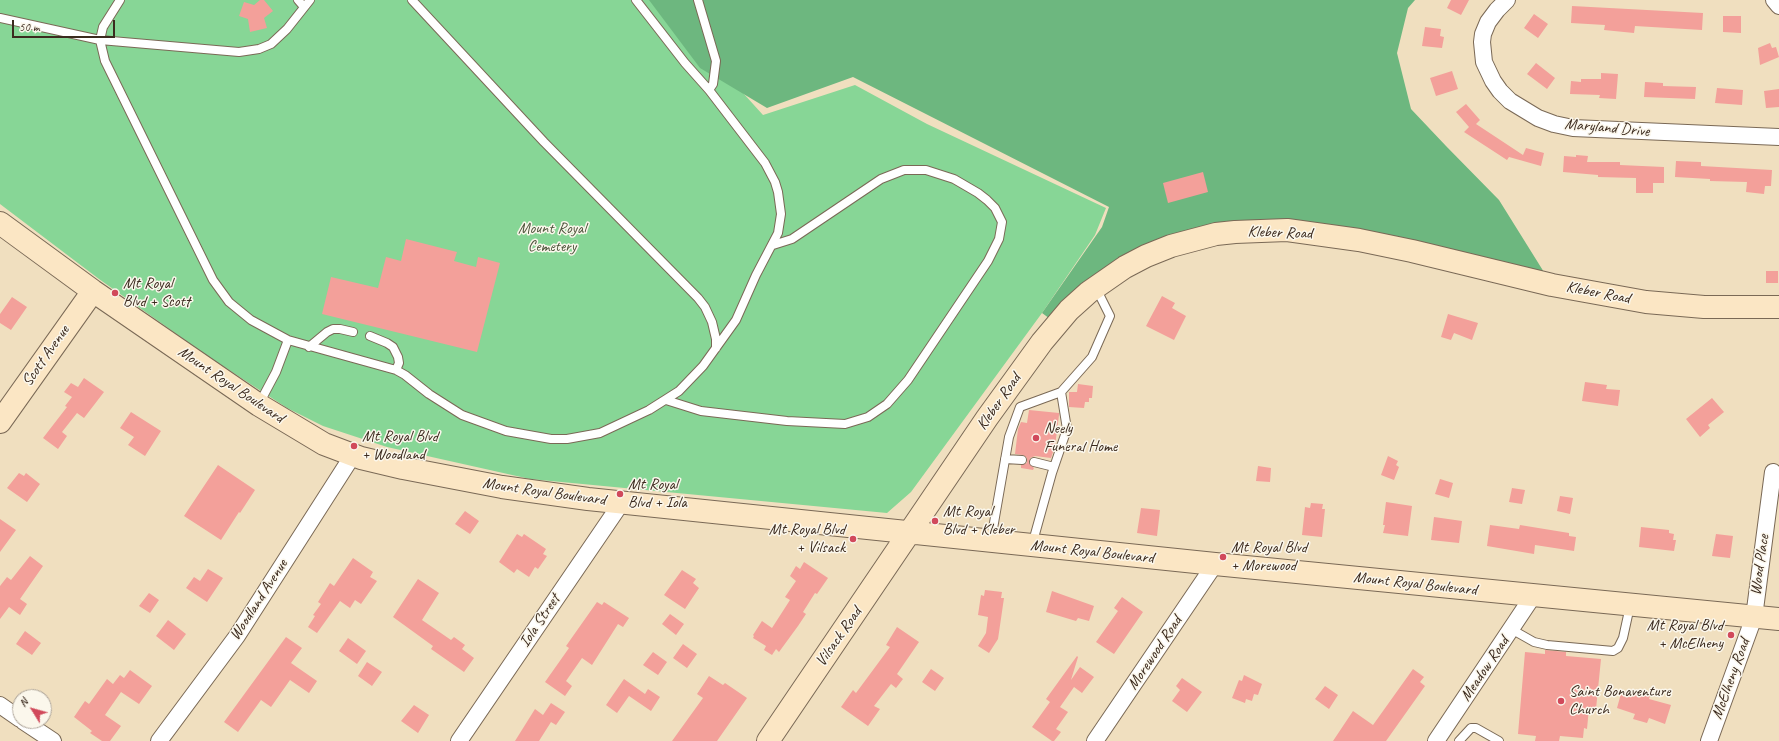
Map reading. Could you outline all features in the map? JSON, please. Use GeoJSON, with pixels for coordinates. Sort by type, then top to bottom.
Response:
{"type":"FeatureCollection","features":[{"type":"Feature","properties":{"kind":"main road","name":"Mount Royal Boulevard"},"geometry":{"type":"LineString","coordinates":[[0,223],[93,291],[259,405],[324,444],[353,455],[403,468],[502,487],[622,502],[910,533],[1630,606],[1779,619]]}},
{"type":"Feature","properties":{"kind":"main road","name":"Kleber Road"},"geometry":{"type":"LineString","coordinates":[[910,533],[987,418],[1042,342],[1069,310],[1095,287],[1125,267],[1146,256],[1191,240],[1235,232],[1287,230],[1366,241],[1552,285],[1646,302],[1704,307],[1779,307]]}},
{"type":"Feature","properties":{"kind":"main road","name":"Scott Avenue"},"geometry":{"type":"LineString","coordinates":[[0,422],[93,291]]}},
{"type":"Feature","properties":{"kind":"main road","name":"Vilsack Road"},"geometry":{"type":"LineString","coordinates":[[768,741],[910,533]]}},
{"type":"Feature","properties":{"kind":"street","name":"Maryland Drive"},"geometry":{"type":"LineString","coordinates":[[1507,0],[1488,22],[1483,34],[1482,42],[1484,62],[1493,81],[1500,91],[1510,101],[1538,118],[1554,124],[1573,128],[1779,137]]}},
{"type":"Feature","properties":{"kind":"street"},"geometry":{"type":"LineString","coordinates":[[1774,0],[1779,6]]}},
{"type":"Feature","properties":{"kind":"street","name":"Woodland Avenue"},"geometry":{"type":"LineString","coordinates":[[159,741],[237,636],[353,455]]}},
{"type":"Feature","properties":{"kind":"street","name":"Wood Place"},"geometry":{"type":"LineString","coordinates":[[1754,617],[1776,471]]}},
{"type":"Feature","properties":{"kind":"street","name":"Iola Street"},"geometry":{"type":"LineString","coordinates":[[459,741],[622,502]]}},
{"type":"Feature","properties":{"kind":"street","name":"Morewood Road"},"geometry":{"type":"LineString","coordinates":[[1094,741],[1215,564]]}},
{"type":"Feature","properties":{"kind":"street","name":"Meadow Road"},"geometry":{"type":"LineString","coordinates":[[1436,741],[1533,596]]}},
{"type":"Feature","properties":{"kind":"street","name":"McElheny Road"},"geometry":{"type":"LineString","coordinates":[[1709,741],[1754,617]]}},
{"type":"Feature","properties":{"kind":"street"},"geometry":{"type":"LineString","coordinates":[[0,705],[12,713]]}},
{"type":"Feature","properties":{"kind":"street"},"geometry":{"type":"LineString","coordinates":[[35,729],[52,741]]}},
{"type":"Feature","properties":{"kind":"lane"},"geometry":{"type":"LineString","coordinates":[[120,0],[103,27],[100,40],[102,53],[213,280],[229,302],[240,312],[273,334],[309,347],[396,370],[405,375],[429,394],[462,415],[506,431],[551,439],[567,439],[600,433],[628,421],[679,391],[703,366],[736,320],[756,275],[778,233],[780,214],[775,182],[758,152],[709,90],[685,63],[636,0]]}},
{"type":"Feature","properties":{"kind":"lane"},"geometry":{"type":"LineString","coordinates":[[298,0],[304,7]]}},
{"type":"Feature","properties":{"kind":"lane"},"geometry":{"type":"LineString","coordinates":[[0,18],[100,40],[225,52],[251,51],[271,44],[280,38],[310,0]]}},
{"type":"Feature","properties":{"kind":"lane"},"geometry":{"type":"LineString","coordinates":[[412,0],[544,142],[698,298],[712,322],[716,339],[716,348]]}},
{"type":"Feature","properties":{"kind":"lane"},"geometry":{"type":"LineString","coordinates":[[698,0],[716,61],[713,84],[709,90]]}},
{"type":"Feature","properties":{"kind":"lane"},"geometry":{"type":"LineString","coordinates":[[666,400],[701,411],[787,421],[845,424],[868,417],[887,404],[908,380],[988,260],[999,239],[1002,222],[995,208],[987,200],[954,179],[926,170],[904,170],[880,179],[792,238],[773,245]]}},
{"type":"Feature","properties":{"kind":"lane"},"geometry":{"type":"LineString","coordinates":[[990,541],[1009,437],[1020,407],[1061,392],[1092,357],[1110,316],[1095,287]]}},
{"type":"Feature","properties":{"kind":"lane"},"geometry":{"type":"LineString","coordinates":[[309,347],[333,329],[353,332]]}},
{"type":"Feature","properties":{"kind":"lane"},"geometry":{"type":"LineString","coordinates":[[370,336],[388,343],[393,348],[398,357],[399,363],[396,370]]}},
{"type":"Feature","properties":{"kind":"lane"},"geometry":{"type":"LineString","coordinates":[[259,405],[276,372],[288,340]]}},
{"type":"Feature","properties":{"kind":"lane"},"geometry":{"type":"LineString","coordinates":[[1032,545],[1067,429],[1061,392]]}},
{"type":"Feature","properties":{"kind":"lane"},"geometry":{"type":"LineString","coordinates":[[1005,459],[1022,460]]}},
{"type":"Feature","properties":{"kind":"lane"},"geometry":{"type":"LineString","coordinates":[[1034,462],[1054,468]]}},
{"type":"Feature","properties":{"kind":"lane"},"geometry":{"type":"LineString","coordinates":[[1511,629],[1534,642],[1547,645],[1613,651],[1618,648],[1623,638],[1630,606]]}},
{"type":"Feature","properties":{"kind":"lane"},"geometry":{"type":"LineString","coordinates":[[1459,741],[1471,728],[1476,728],[1499,741]]}},
{"type":"Feature","properties":{"kind":"green space","name":"Mount Royal Cemetery"},"geometry":{"type":"Polygon","coordinates":[[[0,0],[710,0],[724,72],[763,115],[855,85],[927,124],[1106,208],[1095,235],[1042,313],[911,492],[887,513],[530,479],[387,447],[323,426],[287,408],[206,355],[99,279],[0,204],[0,0]]]}},
{"type":"Feature","properties":{"kind":"green space"},"geometry":{"type":"Polygon","coordinates":[[[649,0],[1415,0],[1408,8],[1397,53],[1411,109],[1499,200],[1552,285],[1334,236],[1171,246],[1057,324],[1042,313],[1102,227],[1109,207],[853,77],[767,108],[700,68],[649,0]]]}},
{"type":"Feature","properties":{"kind":"building"},"geometry":{"type":"Polygon","coordinates":[[[260,0],[264,0],[273,11],[264,18],[267,28],[250,32],[248,19],[239,16],[244,2],[254,5],[260,0]]]}},
{"type":"Feature","properties":{"kind":"building"},"geometry":{"type":"Polygon","coordinates":[[[1451,0],[1469,0],[1461,15],[1447,8],[1451,0]]]}},
{"type":"Feature","properties":{"kind":"building"},"geometry":{"type":"Polygon","coordinates":[[[1572,6],[1703,13],[1702,30],[1635,26],[1634,33],[1604,30],[1605,25],[1571,23],[1572,6]]]}},
{"type":"Feature","properties":{"kind":"building"},"geometry":{"type":"Polygon","coordinates":[[[1534,14],[1548,24],[1538,38],[1524,28],[1534,14]]]}},
{"type":"Feature","properties":{"kind":"building"},"geometry":{"type":"Polygon","coordinates":[[[1723,16],[1741,16],[1741,33],[1723,32],[1723,16]]]}},
{"type":"Feature","properties":{"kind":"building"},"geometry":{"type":"Polygon","coordinates":[[[1425,27],[1441,29],[1440,36],[1444,37],[1442,48],[1422,46],[1425,27]]]}},
{"type":"Feature","properties":{"kind":"building"},"geometry":{"type":"Polygon","coordinates":[[[1770,43],[1772,48],[1776,47],[1779,57],[1760,65],[1758,48],[1770,43]]]}},
{"type":"Feature","properties":{"kind":"building"},"geometry":{"type":"Polygon","coordinates":[[[1536,63],[1555,78],[1547,89],[1527,74],[1536,63]]]}},
{"type":"Feature","properties":{"kind":"building"},"geometry":{"type":"Polygon","coordinates":[[[1452,71],[1458,89],[1436,96],[1430,78],[1452,71]]]}},
{"type":"Feature","properties":{"kind":"building"},"geometry":{"type":"Polygon","coordinates":[[[1601,73],[1618,74],[1616,99],[1599,98],[1600,95],[1570,94],[1571,81],[1581,82],[1581,79],[1601,79],[1601,73]]]}},
{"type":"Feature","properties":{"kind":"building"},"geometry":{"type":"Polygon","coordinates":[[[1645,82],[1663,83],[1663,86],[1696,87],[1695,99],[1644,97],[1645,82]]]}},
{"type":"Feature","properties":{"kind":"building"},"geometry":{"type":"Polygon","coordinates":[[[1717,88],[1743,90],[1742,105],[1715,103],[1717,88]]]}},
{"type":"Feature","properties":{"kind":"building"},"geometry":{"type":"Polygon","coordinates":[[[1779,89],[1779,107],[1766,108],[1764,91],[1779,89]]]}},
{"type":"Feature","properties":{"kind":"building"},"geometry":{"type":"Polygon","coordinates":[[[1466,104],[1480,120],[1476,124],[1523,155],[1526,148],[1544,153],[1541,166],[1509,157],[1507,160],[1464,132],[1469,127],[1456,112],[1466,104]]]}},
{"type":"Feature","properties":{"kind":"building"},"geometry":{"type":"Polygon","coordinates":[[[1576,155],[1588,156],[1587,162],[1620,162],[1620,165],[1664,167],[1664,183],[1653,183],[1653,193],[1636,193],[1636,178],[1598,177],[1598,175],[1563,172],[1564,156],[1576,157],[1576,155]]]}},
{"type":"Feature","properties":{"kind":"building"},"geometry":{"type":"Polygon","coordinates":[[[1676,161],[1701,162],[1701,166],[1772,170],[1771,186],[1765,186],[1764,194],[1746,192],[1747,182],[1710,181],[1710,179],[1675,177],[1676,161]]]}},
{"type":"Feature","properties":{"kind":"building"},"geometry":{"type":"Polygon","coordinates":[[[1203,172],[1208,192],[1168,203],[1163,183],[1203,172]]]}},
{"type":"Feature","properties":{"kind":"building"},"geometry":{"type":"Polygon","coordinates":[[[406,239],[457,252],[454,261],[476,267],[478,257],[500,263],[477,352],[322,314],[331,277],[378,288],[386,257],[401,261],[406,239]]]}},
{"type":"Feature","properties":{"kind":"building"},"geometry":{"type":"Polygon","coordinates":[[[1766,271],[1778,271],[1778,283],[1766,283],[1766,271]]]}},
{"type":"Feature","properties":{"kind":"building"},"geometry":{"type":"Polygon","coordinates":[[[1162,296],[1175,303],[1172,308],[1186,316],[1174,340],[1146,326],[1162,296]]]}},
{"type":"Feature","properties":{"kind":"building"},"geometry":{"type":"Polygon","coordinates":[[[12,297],[27,307],[11,330],[0,323],[0,314],[12,297]]]}},
{"type":"Feature","properties":{"kind":"building"},"geometry":{"type":"Polygon","coordinates":[[[1448,314],[1478,323],[1472,340],[1454,333],[1451,340],[1441,337],[1448,314]]]}},
{"type":"Feature","properties":{"kind":"building"},"geometry":{"type":"Polygon","coordinates":[[[84,378],[104,392],[84,418],[77,413],[62,432],[67,436],[58,449],[43,438],[67,407],[65,406],[72,397],[64,392],[71,383],[78,387],[84,378]]]}},
{"type":"Feature","properties":{"kind":"building"},"geometry":{"type":"Polygon","coordinates":[[[1585,382],[1607,385],[1606,389],[1620,390],[1618,406],[1582,401],[1585,382]]]}},
{"type":"Feature","properties":{"kind":"building"},"geometry":{"type":"Polygon","coordinates":[[[1078,384],[1093,386],[1092,398],[1089,398],[1089,402],[1085,402],[1084,408],[1069,407],[1069,392],[1077,392],[1078,384]]]}},
{"type":"Feature","properties":{"kind":"building"},"geometry":{"type":"Polygon","coordinates":[[[1712,398],[1724,412],[1708,425],[1710,428],[1700,437],[1686,419],[1712,398]]]}},
{"type":"Feature","properties":{"kind":"building","name":"Neely Funeral Home"},"geometry":{"type":"Polygon","coordinates":[[[1029,410],[1059,413],[1055,446],[1051,458],[1035,456],[1030,458],[1029,463],[1034,468],[1033,470],[1021,468],[1021,465],[1027,463],[1027,458],[1023,455],[1015,454],[1018,429],[1021,422],[1027,423],[1029,410]]]}},
{"type":"Feature","properties":{"kind":"building"},"geometry":{"type":"Polygon","coordinates":[[[131,412],[161,431],[145,456],[128,445],[134,437],[120,428],[131,412]]]}},
{"type":"Feature","properties":{"kind":"building"},"geometry":{"type":"Polygon","coordinates":[[[1388,456],[1398,461],[1396,465],[1399,467],[1394,480],[1381,475],[1388,456]]]}},
{"type":"Feature","properties":{"kind":"building"},"geometry":{"type":"Polygon","coordinates":[[[218,465],[255,490],[221,540],[184,516],[218,465]]]}},
{"type":"Feature","properties":{"kind":"building"},"geometry":{"type":"Polygon","coordinates":[[[1258,466],[1271,468],[1270,482],[1256,481],[1258,466]]]}},
{"type":"Feature","properties":{"kind":"building"},"geometry":{"type":"Polygon","coordinates":[[[19,473],[24,476],[26,473],[40,484],[27,502],[7,488],[19,473]]]}},
{"type":"Feature","properties":{"kind":"building"},"geometry":{"type":"Polygon","coordinates":[[[1440,479],[1453,483],[1449,498],[1435,494],[1440,479]]]}},
{"type":"Feature","properties":{"kind":"building"},"geometry":{"type":"Polygon","coordinates":[[[1512,488],[1525,490],[1522,504],[1509,502],[1512,488]]]}},
{"type":"Feature","properties":{"kind":"building"},"geometry":{"type":"Polygon","coordinates":[[[1560,496],[1573,498],[1570,514],[1557,511],[1560,496]]]}},
{"type":"Feature","properties":{"kind":"building"},"geometry":{"type":"Polygon","coordinates":[[[1386,502],[1412,506],[1408,536],[1383,533],[1385,525],[1383,525],[1386,502]]]}},
{"type":"Feature","properties":{"kind":"building"},"geometry":{"type":"Polygon","coordinates":[[[1311,503],[1323,504],[1322,509],[1325,509],[1322,537],[1302,535],[1305,507],[1310,508],[1311,503]]]}},
{"type":"Feature","properties":{"kind":"building"},"geometry":{"type":"Polygon","coordinates":[[[1141,508],[1160,510],[1157,536],[1137,533],[1141,508]]]}},
{"type":"Feature","properties":{"kind":"building"},"geometry":{"type":"Polygon","coordinates":[[[465,511],[479,521],[470,534],[455,524],[465,511]]]}},
{"type":"Feature","properties":{"kind":"building"},"geometry":{"type":"Polygon","coordinates":[[[1434,517],[1462,521],[1459,543],[1431,540],[1434,517]]]}},
{"type":"Feature","properties":{"kind":"building"},"geometry":{"type":"Polygon","coordinates":[[[0,519],[16,530],[0,552],[0,519]]]}},
{"type":"Feature","properties":{"kind":"building"},"geometry":{"type":"Polygon","coordinates":[[[1490,525],[1519,529],[1520,525],[1569,533],[1569,536],[1576,537],[1574,551],[1535,545],[1534,554],[1487,546],[1490,525]]]}},
{"type":"Feature","properties":{"kind":"building"},"geometry":{"type":"Polygon","coordinates":[[[1641,527],[1669,530],[1669,533],[1674,534],[1673,540],[1676,540],[1674,551],[1639,547],[1641,527]]]}},
{"type":"Feature","properties":{"kind":"building"},"geometry":{"type":"Polygon","coordinates":[[[517,534],[522,537],[524,534],[546,549],[543,554],[547,556],[538,569],[535,567],[529,577],[517,569],[514,573],[499,562],[517,534]]]}},
{"type":"Feature","properties":{"kind":"building"},"geometry":{"type":"Polygon","coordinates":[[[1716,534],[1733,536],[1730,558],[1712,556],[1716,534]]]}},
{"type":"Feature","properties":{"kind":"building"},"geometry":{"type":"Polygon","coordinates":[[[30,556],[43,566],[20,599],[27,604],[20,615],[9,607],[0,619],[0,586],[7,577],[11,580],[30,556]]]}},
{"type":"Feature","properties":{"kind":"building"},"geometry":{"type":"Polygon","coordinates":[[[353,558],[373,572],[370,577],[377,581],[361,604],[355,600],[350,608],[340,601],[317,633],[308,627],[315,616],[313,615],[321,604],[318,602],[330,583],[334,586],[353,558]]]}},
{"type":"Feature","properties":{"kind":"building"},"geometry":{"type":"Polygon","coordinates":[[[804,562],[828,578],[817,594],[815,593],[803,612],[806,614],[798,626],[779,652],[776,649],[772,655],[764,650],[766,646],[753,638],[753,635],[762,621],[772,628],[790,600],[785,597],[796,581],[790,576],[796,566],[800,569],[804,562]]]}},
{"type":"Feature","properties":{"kind":"building"},"geometry":{"type":"Polygon","coordinates":[[[208,569],[223,578],[207,602],[186,588],[194,577],[200,581],[208,569]]]}},
{"type":"Feature","properties":{"kind":"building"},"geometry":{"type":"Polygon","coordinates":[[[682,570],[696,579],[693,583],[699,588],[685,609],[664,595],[682,570]]]}},
{"type":"Feature","properties":{"kind":"building"},"geometry":{"type":"Polygon","coordinates":[[[418,579],[439,593],[422,620],[451,640],[454,637],[465,645],[462,649],[474,658],[464,672],[431,649],[433,646],[393,617],[418,579]]]}},
{"type":"Feature","properties":{"kind":"building"},"geometry":{"type":"Polygon","coordinates":[[[985,590],[1002,592],[1001,598],[1004,598],[998,639],[989,653],[978,646],[986,633],[988,617],[978,615],[981,595],[984,596],[985,590]]]}},
{"type":"Feature","properties":{"kind":"building"},"geometry":{"type":"Polygon","coordinates":[[[1052,591],[1094,606],[1089,621],[1078,618],[1076,621],[1046,612],[1052,591]]]}},
{"type":"Feature","properties":{"kind":"building"},"geometry":{"type":"Polygon","coordinates":[[[149,593],[159,600],[150,613],[139,606],[149,593]]]}},
{"type":"Feature","properties":{"kind":"building"},"geometry":{"type":"Polygon","coordinates":[[[1122,597],[1143,612],[1114,654],[1096,642],[1118,611],[1114,608],[1122,597]]]}},
{"type":"Feature","properties":{"kind":"building"},"geometry":{"type":"Polygon","coordinates":[[[597,602],[602,605],[604,602],[629,618],[623,627],[618,624],[592,665],[582,658],[566,681],[572,686],[565,696],[545,682],[569,648],[566,646],[597,602]]]}},
{"type":"Feature","properties":{"kind":"building"},"geometry":{"type":"Polygon","coordinates":[[[670,614],[684,624],[676,635],[662,624],[670,614]]]}},
{"type":"Feature","properties":{"kind":"building"},"geometry":{"type":"Polygon","coordinates":[[[168,620],[186,634],[174,650],[156,636],[168,620]]]}},
{"type":"Feature","properties":{"kind":"building"},"geometry":{"type":"Polygon","coordinates":[[[897,627],[919,642],[897,674],[903,679],[896,688],[891,684],[874,706],[880,709],[868,726],[841,707],[853,690],[856,693],[890,647],[886,645],[897,627]]]}},
{"type":"Feature","properties":{"kind":"building"},"geometry":{"type":"Polygon","coordinates":[[[25,631],[41,643],[32,655],[16,644],[25,631]]]}},
{"type":"Feature","properties":{"kind":"building"},"geometry":{"type":"Polygon","coordinates":[[[286,637],[302,648],[291,663],[317,681],[309,693],[290,680],[271,707],[261,700],[238,732],[224,722],[286,637]]]}},
{"type":"Feature","properties":{"kind":"building"},"geometry":{"type":"Polygon","coordinates":[[[348,638],[366,651],[357,664],[339,651],[348,638]]]}},
{"type":"Feature","properties":{"kind":"building"},"geometry":{"type":"Polygon","coordinates":[[[683,644],[697,654],[687,668],[673,658],[683,644]]]}},
{"type":"Feature","properties":{"kind":"building"},"geometry":{"type":"Polygon","coordinates":[[[1545,650],[1566,652],[1566,656],[1601,659],[1596,709],[1589,708],[1587,729],[1584,728],[1583,738],[1560,736],[1559,741],[1535,741],[1536,736],[1518,734],[1525,652],[1545,654],[1545,650]]]}},
{"type":"Feature","properties":{"kind":"building"},"geometry":{"type":"Polygon","coordinates":[[[653,652],[667,662],[658,675],[643,665],[653,652]]]}},
{"type":"Feature","properties":{"kind":"building"},"geometry":{"type":"Polygon","coordinates":[[[1077,656],[1078,657],[1071,680],[1080,667],[1094,677],[1082,693],[1074,687],[1060,707],[1068,712],[1056,729],[1061,732],[1054,741],[1052,741],[1032,727],[1050,702],[1046,699],[1077,656]]]}},
{"type":"Feature","properties":{"kind":"building"},"geometry":{"type":"Polygon","coordinates":[[[367,662],[382,672],[372,686],[358,676],[367,662]]]}},
{"type":"Feature","properties":{"kind":"building"},"geometry":{"type":"Polygon","coordinates":[[[931,669],[944,678],[935,691],[922,682],[931,669]]]}},
{"type":"Feature","properties":{"kind":"building"},"geometry":{"type":"Polygon","coordinates":[[[1413,669],[1424,677],[1420,682],[1425,686],[1386,741],[1333,741],[1353,711],[1373,725],[1413,669]]]}},
{"type":"Feature","properties":{"kind":"building"},"geometry":{"type":"Polygon","coordinates":[[[130,670],[152,686],[139,704],[121,692],[105,715],[121,726],[110,741],[102,741],[90,733],[92,731],[74,717],[85,701],[89,704],[107,679],[113,684],[120,675],[124,678],[130,670]]]}},
{"type":"Feature","properties":{"kind":"building"},"geometry":{"type":"Polygon","coordinates":[[[1244,675],[1262,684],[1258,695],[1254,694],[1252,701],[1246,699],[1245,703],[1232,698],[1239,680],[1242,681],[1244,675]]]}},
{"type":"Feature","properties":{"kind":"building"},"geometry":{"type":"Polygon","coordinates":[[[709,676],[723,685],[725,683],[747,698],[717,741],[672,741],[703,698],[697,694],[709,676]]]}},
{"type":"Feature","properties":{"kind":"building"},"geometry":{"type":"Polygon","coordinates":[[[1182,678],[1202,692],[1187,712],[1172,701],[1180,690],[1176,686],[1182,678]]]}},
{"type":"Feature","properties":{"kind":"building"},"geometry":{"type":"Polygon","coordinates":[[[624,679],[645,694],[648,689],[660,697],[651,711],[629,696],[617,713],[606,705],[624,679]]]}},
{"type":"Feature","properties":{"kind":"building"},"geometry":{"type":"Polygon","coordinates":[[[1325,686],[1338,695],[1329,709],[1315,699],[1325,686]]]}},
{"type":"Feature","properties":{"kind":"building"},"geometry":{"type":"Polygon","coordinates":[[[1622,690],[1639,695],[1641,690],[1651,693],[1649,699],[1671,705],[1665,724],[1649,718],[1647,723],[1633,719],[1635,714],[1617,708],[1622,690]]]}},
{"type":"Feature","properties":{"kind":"building"},"geometry":{"type":"Polygon","coordinates":[[[551,703],[565,712],[556,725],[551,722],[539,741],[515,741],[535,709],[543,715],[551,703]]]}},
{"type":"Feature","properties":{"kind":"building"},"geometry":{"type":"Polygon","coordinates":[[[414,705],[429,715],[418,733],[401,721],[414,705]]]}},
{"type":"Feature","properties":{"kind":"place","name":"Mt Royal Blvd + Scott"},"geometry":{"type":"Point","coordinates":[115,293]}},
{"type":"Feature","properties":{"kind":"place","name":"Neely Funeral Home"},"geometry":{"type":"Point","coordinates":[1036,438]}},
{"type":"Feature","properties":{"kind":"place","name":"Mt Royal Blvd + Woodland"},"geometry":{"type":"Point","coordinates":[354,446]}},
{"type":"Feature","properties":{"kind":"place","name":"Mt Royal Blvd + Iola"},"geometry":{"type":"Point","coordinates":[620,494]}},
{"type":"Feature","properties":{"kind":"place","name":"Mt Royal Blvd + Kleber"},"geometry":{"type":"Point","coordinates":[935,521]}},
{"type":"Feature","properties":{"kind":"place","name":"Mt Royal Blvd + Vilsack"},"geometry":{"type":"Point","coordinates":[853,539]}},
{"type":"Feature","properties":{"kind":"place","name":"Mt Royal Blvd + Morewood"},"geometry":{"type":"Point","coordinates":[1223,557]}},
{"type":"Feature","properties":{"kind":"place","name":"Mt Royal Blvd + McElheny"},"geometry":{"type":"Point","coordinates":[1731,635]}},
{"type":"Feature","properties":{"kind":"place","name":"Saint Bonaventure Church"},"geometry":{"type":"Point","coordinates":[1561,701]}}]}
